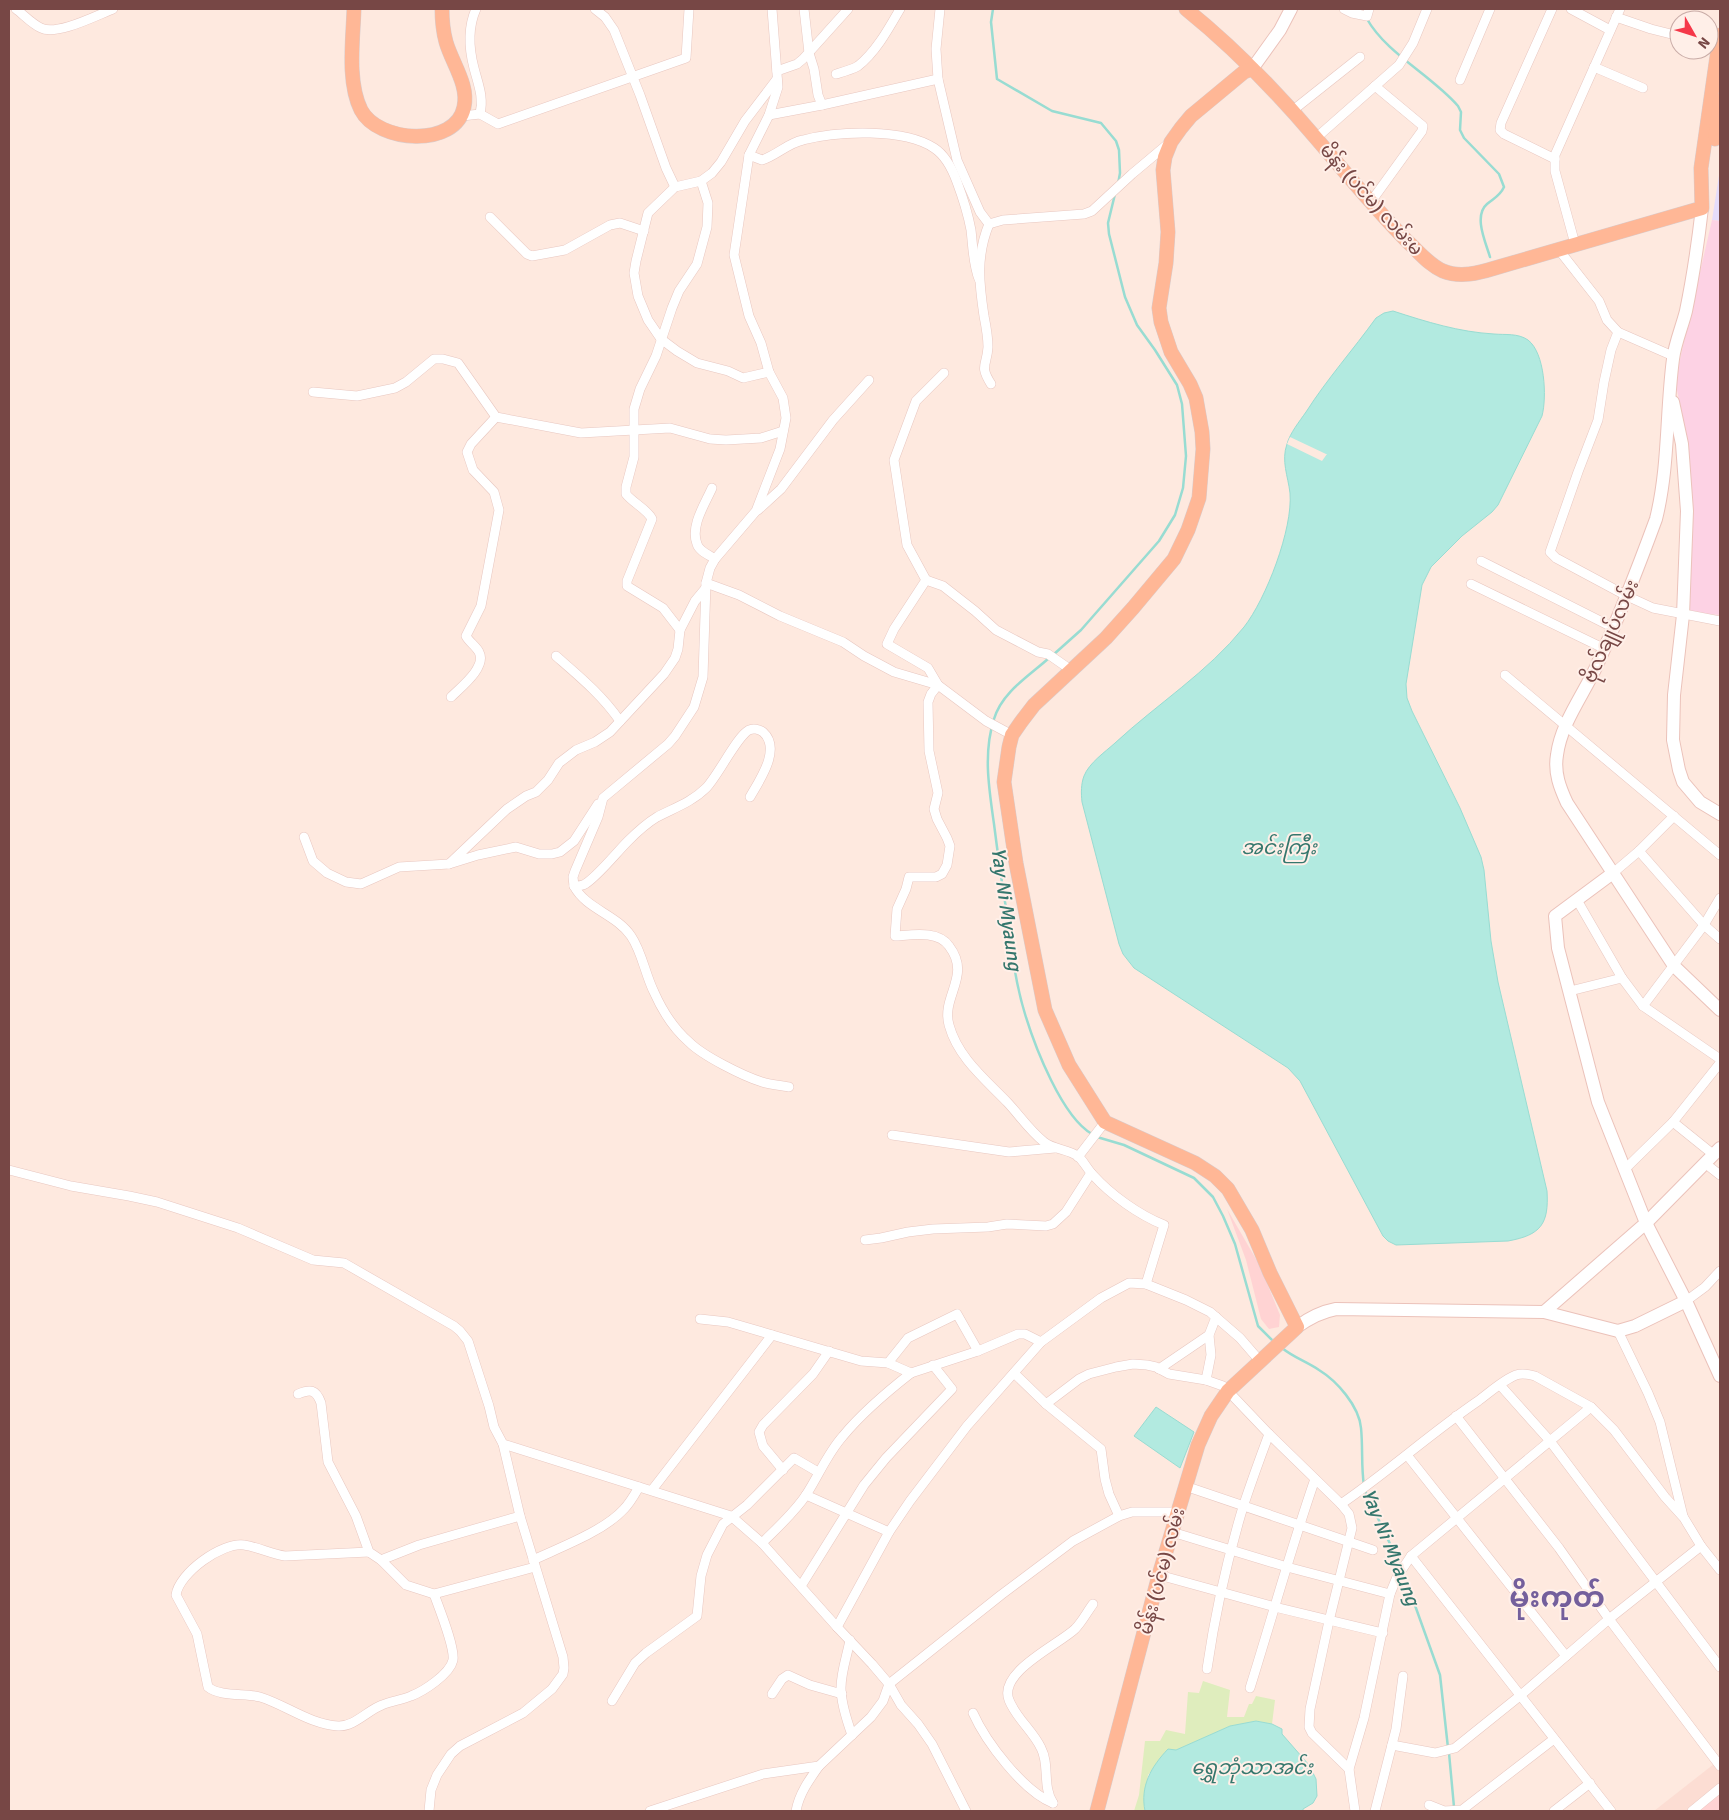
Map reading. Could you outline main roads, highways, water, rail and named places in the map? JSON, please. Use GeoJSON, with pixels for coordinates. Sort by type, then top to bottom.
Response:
{"type":"FeatureCollection","features":[{"type":"Feature","properties":{"kind":"main road"},"geometry":{"type":"LineString","coordinates":[[354,9],[353,82],[362,111],[367,118],[390,133],[417,136],[442,132],[450,128],[462,116],[465,104],[461,80],[444,37],[442,9]]}},
{"type":"Feature","properties":{"kind":"main road","name":"မိန်း (ပင်မ) လမ်းမ"},"geometry":{"type":"LineString","coordinates":[[1186,9],[1292,111],[1370,203],[1424,257],[1433,265],[1454,274],[1478,273],[1559,250],[1702,205]]}},
{"type":"Feature","properties":{"kind":"main road"},"geometry":{"type":"LineString","coordinates":[[1248,69],[1272,31],[1283,9]]}},
{"type":"Feature","properties":{"kind":"main road"},"geometry":{"type":"LineString","coordinates":[[1291,9],[1280,30],[1248,69],[1191,116],[1171,142],[1165,157],[1163,170],[1168,232],[1166,263],[1159,308],[1170,352],[1190,384],[1196,398],[1201,422],[1203,449],[1199,498],[1188,530],[1174,559],[1127,614],[1034,706],[1012,735],[1006,761],[1005,792],[1016,863],[1045,1010],[1069,1065],[1102,1128],[1195,1163],[1222,1183],[1232,1195],[1252,1230],[1270,1273],[1297,1327],[1308,1318],[1336,1309],[1544,1312],[1618,1332],[1635,1326],[1686,1301]]}},
{"type":"Feature","properties":{"kind":"main road"},"geometry":{"type":"LineString","coordinates":[[1702,205],[1701,168],[1715,60]]}},
{"type":"Feature","properties":{"kind":"main road"},"geometry":{"type":"LineString","coordinates":[[1702,205],[1711,170],[1720,101]]}},
{"type":"Feature","properties":{"kind":"main road","name":"ဗိုလ်‌ချုပ်‌လမ်း"},"geometry":{"type":"LineString","coordinates":[[1702,205],[1695,263],[1687,306],[1673,356],[1661,500],[1656,519],[1614,628],[1565,727],[1556,756],[1556,774],[1567,803],[1674,966],[1720,1010]]}},
{"type":"Feature","properties":{"kind":"main road"},"geometry":{"type":"LineString","coordinates":[[1670,387],[1682,444],[1687,493],[1683,615],[1674,695],[1673,740],[1683,782],[1700,802],[1720,814]]}},
{"type":"Feature","properties":{"kind":"main road"},"geometry":{"type":"LineString","coordinates":[[1613,873],[1554,916],[1558,948],[1598,1102],[1624,1170],[1646,1223],[1719,1367]]}},
{"type":"Feature","properties":{"kind":"main road"},"geometry":{"type":"LineString","coordinates":[[1544,1312],[1646,1223],[1714,1155]]}},
{"type":"Feature","properties":{"kind":"main road","name":"မိန်း (ပင်မ) လမ်း"},"geometry":{"type":"LineString","coordinates":[[1097,1811],[1159,1576],[1198,1445],[1210,1416],[1228,1391],[1285,1336],[1297,1327]]}},
{"type":"Feature","properties":{"kind":"water","name":"အင်းကြီး"},"geometry":{"type":"Polygon","coordinates":[[[1393,311],[1456,329],[1516,335],[1524,338],[1534,346],[1543,376],[1544,408],[1542,416],[1498,505],[1462,536],[1431,567],[1422,585],[1406,684],[1407,698],[1412,711],[1460,808],[1481,857],[1498,982],[1547,1191],[1546,1212],[1541,1226],[1528,1235],[1508,1241],[1396,1245],[1383,1236],[1300,1081],[1288,1068],[1134,968],[1123,954],[1082,802],[1083,779],[1093,762],[1215,659],[1244,627],[1252,615],[1269,582],[1283,544],[1290,508],[1285,450],[1290,436],[1323,388],[1376,318],[1384,313],[1393,311]]]}},
{"type":"Feature","properties":{"kind":"water"},"geometry":{"type":"Polygon","coordinates":[[[1156,1407],[1194,1432],[1180,1468],[1134,1436],[1156,1407]]]}},
{"type":"Feature","properties":{"kind":"water","name":"ရွှေဘုံသာအင်း"},"geometry":{"type":"Polygon","coordinates":[[[1256,1721],[1272,1724],[1282,1729],[1282,1734],[1309,1765],[1316,1779],[1317,1796],[1313,1803],[1303,1809],[1303,1811],[1145,1811],[1144,1793],[1148,1777],[1168,1749],[1176,1750],[1230,1726],[1256,1721]]]}},
{"type":"Feature","properties":{"kind":"waterway","name":"Yay Ni Myaung"},"geometry":{"type":"LineString","coordinates":[[993,9],[991,22],[997,79],[1052,111],[1101,123],[1116,141],[1119,150],[1120,173],[1118,184]]}},
{"type":"Feature","properties":{"kind":"waterway"},"geometry":{"type":"LineString","coordinates":[[1367,19],[1376,32],[1397,54],[1435,84],[1458,106],[1461,112],[1460,130],[1464,138],[1499,174],[1504,187],[1499,195],[1487,204],[1481,215],[1482,230],[1490,257]]}},
{"type":"Feature","properties":{"kind":"waterway","name":"Yay Ni Myaung"},"geometry":{"type":"LineString","coordinates":[[1053,655],[1081,630],[1159,541],[1175,515],[1183,488],[1186,456],[1182,404],[1177,385],[1137,325],[1125,297],[1109,234],[1108,223],[1115,194]]}},
{"type":"Feature","properties":{"kind":"waterway","name":"Yay Ni Myaung"},"geometry":{"type":"LineString","coordinates":[[1049,658],[1017,685],[998,709],[989,745],[989,784],[1012,954],[1025,1014],[1035,1044],[1060,1097],[1070,1113],[1092,1134]]}},
{"type":"Feature","properties":{"kind":"waterway","name":"Yay Ni Myaung"},"geometry":{"type":"LineString","coordinates":[[1097,1137],[1124,1145],[1194,1178],[1213,1197],[1235,1244],[1258,1326],[1274,1342]]}},
{"type":"Feature","properties":{"kind":"waterway","name":"Yay Ni Myaung"},"geometry":{"type":"LineString","coordinates":[[1282,1348],[1326,1375],[1340,1387],[1352,1403],[1361,1428],[1364,1486]]}},
{"type":"Feature","properties":{"kind":"waterway","name":"Yay Ni Myaung"},"geometry":{"type":"LineString","coordinates":[[1365,1491],[1401,1567]]}},
{"type":"Feature","properties":{"kind":"waterway","name":"Yay Ni Myaung"},"geometry":{"type":"LineString","coordinates":[[1403,1572],[1440,1675],[1448,1748]]}},
{"type":"Feature","properties":{"kind":"waterway","name":"Yay Ni Myaung"},"geometry":{"type":"LineString","coordinates":[[1449,1753],[1454,1807]]}},
{"type":"Feature","properties":{"kind":"district","name":"မိုးကုတ်"},"geometry":{"type":"Point","coordinates":[1557,1597]}}]}
